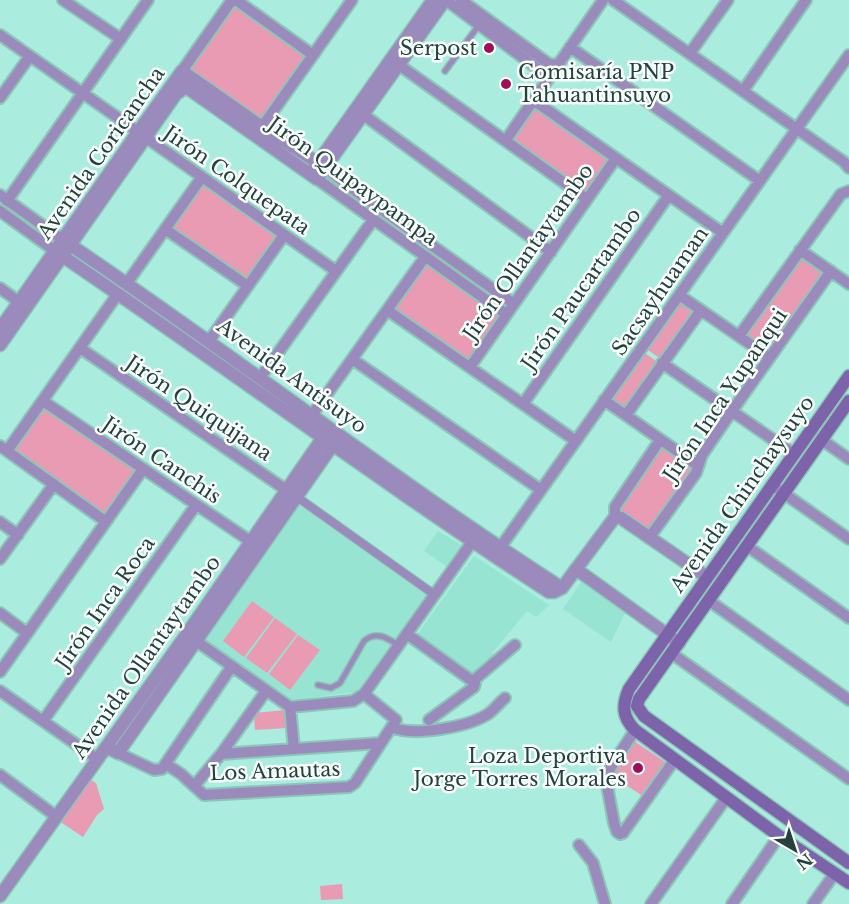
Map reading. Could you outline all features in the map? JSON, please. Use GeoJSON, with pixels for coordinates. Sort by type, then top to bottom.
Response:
{"type":"FeatureCollection","features":[{"type":"Feature","properties":{"kind":"main road","name":"Avenida Chinchaysuyo"},"geometry":{"type":"LineString","coordinates":[[667,634],[849,376]]}},
{"type":"Feature","properties":{"kind":"main road","name":"Avenida Chinchaysuyo"},"geometry":{"type":"LineString","coordinates":[[675,648],[849,401]]}},
{"type":"Feature","properties":{"kind":"main road"},"geometry":{"type":"LineString","coordinates":[[667,634],[629,689],[623,708],[625,718],[635,730],[726,798],[849,883]]}},
{"type":"Feature","properties":{"kind":"main road"},"geometry":{"type":"LineString","coordinates":[[675,648],[639,699],[639,711],[644,717],[847,858]]}},
{"type":"Feature","properties":{"kind":"street"},"geometry":{"type":"LineString","coordinates":[[4,198],[83,93],[148,0]]}},
{"type":"Feature","properties":{"kind":"street"},"geometry":{"type":"LineString","coordinates":[[234,0],[313,55]]}},
{"type":"Feature","properties":{"kind":"street","name":"Avenida Coricancha"},"geometry":{"type":"LineString","coordinates":[[0,345],[66,243],[142,135],[176,94],[182,79],[234,0]]}},
{"type":"Feature","properties":{"kind":"street"},"geometry":{"type":"LineString","coordinates":[[262,127],[352,0]]}},
{"type":"Feature","properties":{"kind":"street"},"geometry":{"type":"LineString","coordinates":[[313,177],[360,112],[433,0]]}},
{"type":"Feature","properties":{"kind":"street"},"geometry":{"type":"LineString","coordinates":[[360,112],[399,65],[446,0],[542,72],[555,68]]}},
{"type":"Feature","properties":{"kind":"street"},"geometry":{"type":"LineString","coordinates":[[461,0],[555,68]]}},
{"type":"Feature","properties":{"kind":"street"},"geometry":{"type":"LineString","coordinates":[[506,140],[603,0]]}},
{"type":"Feature","properties":{"kind":"street"},"geometry":{"type":"LineString","coordinates":[[613,0],[844,162],[849,168]]}},
{"type":"Feature","properties":{"kind":"street"},"geometry":{"type":"LineString","coordinates":[[742,90],[806,0]]}},
{"type":"Feature","properties":{"kind":"street"},"geometry":{"type":"LineString","coordinates":[[66,1],[121,39]]}},
{"type":"Feature","properties":{"kind":"street"},"geometry":{"type":"LineString","coordinates":[[690,53],[725,1]]}},
{"type":"Feature","properties":{"kind":"street","name":"Jirón Colquepata"},"geometry":{"type":"LineString","coordinates":[[0,35],[336,271]]}},
{"type":"Feature","properties":{"kind":"street"},"geometry":{"type":"LineString","coordinates":[[570,47],[760,181]]}},
{"type":"Feature","properties":{"kind":"street","name":"Sacsayhuaman"},"geometry":{"type":"LineString","coordinates":[[500,548],[849,55]]}},
{"type":"Feature","properties":{"kind":"street"},"geometry":{"type":"LineString","coordinates":[[0,99],[30,56]]}},
{"type":"Feature","properties":{"kind":"street"},"geometry":{"type":"LineString","coordinates":[[399,65],[587,200]]}},
{"type":"Feature","properties":{"kind":"street","name":"Jirón Quipaypampa"},"geometry":{"type":"LineString","coordinates":[[182,79],[322,166]]}},
{"type":"Feature","properties":{"kind":"street","name":"Jirón Quipaypampa"},"geometry":{"type":"LineString","coordinates":[[182,79],[313,177],[506,314]]}},
{"type":"Feature","properties":{"kind":"street"},"geometry":{"type":"LineString","coordinates":[[533,100],[723,233]]}},
{"type":"Feature","properties":{"kind":"street"},"geometry":{"type":"LineString","coordinates":[[360,112],[550,252]]}},
{"type":"Feature","properties":{"kind":"street","name":"Jirón Ollantaytambo"},"geometry":{"type":"LineString","coordinates":[[470,367],[616,158]]}},
{"type":"Feature","properties":{"kind":"street"},"geometry":{"type":"LineString","coordinates":[[322,166],[514,304]]}},
{"type":"Feature","properties":{"kind":"street"},"geometry":{"type":"LineString","coordinates":[[127,283],[202,177]]}},
{"type":"Feature","properties":{"kind":"street","name":"Jirón Inca Yupanqui"},"geometry":{"type":"LineString","coordinates":[[739,336],[841,194],[849,191]]}},
{"type":"Feature","properties":{"kind":"street","name":"Jirón Paucartambo"},"geometry":{"type":"LineString","coordinates":[[523,404],[669,195]]}},
{"type":"Feature","properties":{"kind":"street","name":"Avenida Antisuyo"},"geometry":{"type":"LineString","coordinates":[[4,198],[209,340],[500,548],[562,588]]}},
{"type":"Feature","properties":{"kind":"street","name":"Avenida Antisuyo"},"geometry":{"type":"LineString","coordinates":[[0,211],[327,443],[472,542],[549,592],[562,588]]}},
{"type":"Feature","properties":{"kind":"street"},"geometry":{"type":"LineString","coordinates":[[260,378],[373,220]]}},
{"type":"Feature","properties":{"kind":"street"},"geometry":{"type":"LineString","coordinates":[[165,229],[248,286]]}},
{"type":"Feature","properties":{"kind":"street"},"geometry":{"type":"LineString","coordinates":[[209,340],[284,234]]}},
{"type":"Feature","properties":{"kind":"street"},"geometry":{"type":"LineString","coordinates":[[800,250],[849,284]]}},
{"type":"Feature","properties":{"kind":"street","name":"Avenida Coricancha"},"geometry":{"type":"LineString","coordinates":[[0,328],[59,254]]}},
{"type":"Feature","properties":{"kind":"street"},"geometry":{"type":"LineString","coordinates":[[312,415],[424,257]]}},
{"type":"Feature","properties":{"kind":"street","name":"Jirón Inca Yupanqui"},"geometry":{"type":"LineString","coordinates":[[650,538],[696,473],[702,455],[831,272]]}},
{"type":"Feature","properties":{"kind":"street"},"geometry":{"type":"LineString","coordinates":[[0,288],[19,302]]}},
{"type":"Feature","properties":{"kind":"street"},"geometry":{"type":"LineString","coordinates":[[105,521],[4,449],[43,401],[117,295]]}},
{"type":"Feature","properties":{"kind":"street"},"geometry":{"type":"LineString","coordinates":[[679,295],[769,357]]}},
{"type":"Feature","properties":{"kind":"street"},"geometry":{"type":"LineString","coordinates":[[387,310],[576,441]]}},
{"type":"Feature","properties":{"kind":"street"},"geometry":{"type":"LineString","coordinates":[[626,415],[700,310]]}},
{"type":"Feature","properties":{"kind":"street","name":"Jirón Quiquijana"},"geometry":{"type":"LineString","coordinates":[[80,348],[297,497]]}},
{"type":"Feature","properties":{"kind":"street"},"geometry":{"type":"LineString","coordinates":[[352,359],[541,490]]}},
{"type":"Feature","properties":{"kind":"street"},"geometry":{"type":"LineString","coordinates":[[662,363],[794,454]]}},
{"type":"Feature","properties":{"kind":"street"},"geometry":{"type":"LineString","coordinates":[[604,400],[698,465]]}},
{"type":"Feature","properties":{"kind":"street","name":"Jirón Canchis"},"geometry":{"type":"LineString","coordinates":[[43,401],[256,545]]}},
{"type":"Feature","properties":{"kind":"street","name":"Jirón Inca Yupanqui"},"geometry":{"type":"LineString","coordinates":[[615,517],[615,507],[660,440]]}},
{"type":"Feature","properties":{"kind":"street"},"geometry":{"type":"LineString","coordinates":[[822,440],[849,459]]}},
{"type":"Feature","properties":{"kind":"street","name":"Avenida Ollantaytambo"},"geometry":{"type":"LineString","coordinates":[[256,545],[286,490],[327,443]]}},
{"type":"Feature","properties":{"kind":"street","name":"Avenida Ollantaytambo"},"geometry":{"type":"LineString","coordinates":[[0,896],[98,759],[112,750],[256,545],[297,497],[327,443]]}},
{"type":"Feature","properties":{"kind":"street"},"geometry":{"type":"LineString","coordinates":[[0,672],[143,469]]}},
{"type":"Feature","properties":{"kind":"street"},"geometry":{"type":"LineString","coordinates":[[0,559],[54,484]]}},
{"type":"Feature","properties":{"kind":"street"},"geometry":{"type":"LineString","coordinates":[[772,485],[849,539]]}},
{"type":"Feature","properties":{"kind":"street"},"geometry":{"type":"LineString","coordinates":[[297,497],[435,595]]}},
{"type":"Feature","properties":{"kind":"street","name":"Jirón Inca Roca"},"geometry":{"type":"LineString","coordinates":[[43,721],[196,505]]}},
{"type":"Feature","properties":{"kind":"street"},"geometry":{"type":"LineString","coordinates":[[562,588],[615,517],[621,518],[707,577]]}},
{"type":"Feature","properties":{"kind":"street"},"geometry":{"type":"LineString","coordinates":[[0,522],[18,535]]}},
{"type":"Feature","properties":{"kind":"street"},"geometry":{"type":"LineString","coordinates":[[191,638],[290,707],[353,701],[364,694],[472,542]]}},
{"type":"Feature","properties":{"kind":"street"},"geometry":{"type":"LineString","coordinates":[[747,546],[849,618]]}},
{"type":"Feature","properties":{"kind":"street"},"geometry":{"type":"LineString","coordinates":[[576,569],[667,634],[675,648],[849,779]]}},
{"type":"Feature","properties":{"kind":"street"},"geometry":{"type":"LineString","coordinates":[[708,600],[849,700]]}},
{"type":"Feature","properties":{"kind":"street"},"geometry":{"type":"LineString","coordinates":[[0,613],[27,633]]}},
{"type":"Feature","properties":{"kind":"street"},"geometry":{"type":"LineString","coordinates":[[407,634],[473,684]]}},
{"type":"Feature","properties":{"kind":"street"},"geometry":{"type":"LineString","coordinates":[[429,720],[515,645]]}},
{"type":"Feature","properties":{"kind":"street"},"geometry":{"type":"LineString","coordinates":[[112,750],[153,770],[162,769],[232,666]]}},
{"type":"Feature","properties":{"kind":"street"},"geometry":{"type":"LineString","coordinates":[[0,691],[98,759]]}},
{"type":"Feature","properties":{"kind":"street"},"geometry":{"type":"LineString","coordinates":[[195,785],[221,754],[266,691]]}},
{"type":"Feature","properties":{"kind":"street"},"geometry":{"type":"LineString","coordinates":[[364,694],[403,731],[414,732],[461,724],[486,715],[505,698]]}},
{"type":"Feature","properties":{"kind":"street"},"geometry":{"type":"LineString","coordinates":[[290,707],[294,749]]}},
{"type":"Feature","properties":{"kind":"street","name":"Los Amautas"},"geometry":{"type":"LineString","coordinates":[[165,764],[182,774],[204,795],[349,787],[355,783],[394,723]]}},
{"type":"Feature","properties":{"kind":"street"},"geometry":{"type":"LineString","coordinates":[[635,730],[610,767],[606,780],[617,832],[623,833],[675,759]]}},
{"type":"Feature","properties":{"kind":"street"},"geometry":{"type":"LineString","coordinates":[[221,754],[381,743]]}},
{"type":"Feature","properties":{"kind":"street"},"geometry":{"type":"LineString","coordinates":[[1,778],[57,817]]}},
{"type":"Feature","properties":{"kind":"street"},"geometry":{"type":"LineString","coordinates":[[651,904],[726,798]]}},
{"type":"Feature","properties":{"kind":"street"},"geometry":{"type":"LineString","coordinates":[[732,904],[779,836]]}},
{"type":"Feature","properties":{"kind":"street"},"geometry":{"type":"LineString","coordinates":[[579,845],[593,863],[605,904]]}},
{"type":"Feature","properties":{"kind":"street"},"geometry":{"type":"LineString","coordinates":[[813,904],[835,873]]}},
{"type":"Feature","properties":{"kind":"lane"},"geometry":{"type":"LineString","coordinates":[[445,71],[479,25]]}},
{"type":"Feature","properties":{"kind":"lane"},"geometry":{"type":"LineString","coordinates":[[318,685],[331,688],[340,683],[364,641],[369,637],[379,635],[399,646]]}},
{"type":"Feature","properties":{"kind":"shaded area"},"geometry":{"type":"Polygon","coordinates":[[[234,5],[308,56],[261,122],[187,71],[234,5]]]}},
{"type":"Feature","properties":{"kind":"shaded area"},"geometry":{"type":"Polygon","coordinates":[[[534,104],[612,159],[586,195],[509,140],[534,104]]]}},
{"type":"Feature","properties":{"kind":"shaded area"},"geometry":{"type":"Polygon","coordinates":[[[201,182],[278,238],[247,282],[169,228],[201,182]]]}},
{"type":"Feature","properties":{"kind":"shaded area"},"geometry":{"type":"Polygon","coordinates":[[[800,253],[828,273],[769,354],[742,336],[800,253]]]}},
{"type":"Feature","properties":{"kind":"shaded area"},"geometry":{"type":"Polygon","coordinates":[[[425,262],[501,315],[469,362],[392,309],[425,262]]]}},
{"type":"Feature","properties":{"kind":"shaded area"},"geometry":{"type":"Polygon","coordinates":[[[679,300],[697,311],[661,359],[645,348],[679,300]]]}},
{"type":"Feature","properties":{"kind":"shaded area"},"geometry":{"type":"Polygon","coordinates":[[[642,351],[659,363],[626,412],[608,400],[642,351]]]}},
{"type":"Feature","properties":{"kind":"shaded area"},"geometry":{"type":"Polygon","coordinates":[[[43,404],[140,469],[105,518],[10,451],[43,404]]]}},
{"type":"Feature","properties":{"kind":"shaded area"},"geometry":{"type":"Polygon","coordinates":[[[661,444],[695,468],[649,534],[615,510],[661,444]]]}},
{"type":"Feature","properties":{"kind":"shaded area"},"geometry":{"type":"Polygon","coordinates":[[[301,503],[426,594],[356,692],[290,700],[205,641],[301,503]]]}},
{"type":"Feature","properties":{"kind":"shaded area"},"geometry":{"type":"Polygon","coordinates":[[[438,531],[461,545],[446,566],[424,551],[438,531]]]}},
{"type":"Feature","properties":{"kind":"shaded area"},"geometry":{"type":"Polygon","coordinates":[[[474,556],[549,605],[536,617],[527,611],[474,677],[416,636],[474,556]]]}},
{"type":"Feature","properties":{"kind":"shaded area"},"geometry":{"type":"Polygon","coordinates":[[[581,582],[625,613],[611,642],[563,609],[581,582]]]}},
{"type":"Feature","properties":{"kind":"shaded area"},"geometry":{"type":"Polygon","coordinates":[[[252,601],[274,617],[244,657],[223,641],[252,601]]]}},
{"type":"Feature","properties":{"kind":"shaded area"},"geometry":{"type":"Polygon","coordinates":[[[275,618],[297,634],[267,673],[246,658],[275,618]]]}},
{"type":"Feature","properties":{"kind":"shaded area"},"geometry":{"type":"Polygon","coordinates":[[[298,635],[320,650],[290,690],[269,674],[298,635]]]}},
{"type":"Feature","properties":{"kind":"shaded area"},"geometry":{"type":"Polygon","coordinates":[[[286,710],[287,728],[255,730],[254,713],[286,710]]]}},
{"type":"Feature","properties":{"kind":"shaded area","name":"Loza Deportiva Jorge Torres Morales"},"geometry":{"type":"Polygon","coordinates":[[[634,741],[665,762],[641,795],[610,774],[634,741]]]}},
{"type":"Feature","properties":{"kind":"shaded area"},"geometry":{"type":"Polygon","coordinates":[[[89,779],[96,783],[104,809],[97,815],[83,837],[59,821],[89,779]]]}},
{"type":"Feature","properties":{"kind":"shaded area"},"geometry":{"type":"Polygon","coordinates":[[[342,884],[343,899],[321,900],[320,886],[342,884]]]}},
{"type":"Feature","properties":{"kind":"place","name":"Serpost"},"geometry":{"type":"Point","coordinates":[489,48]}},
{"type":"Feature","properties":{"kind":"place","name":"Comisaría PNP Tahuantinsuyo"},"geometry":{"type":"Point","coordinates":[506,84]}},
{"type":"Feature","properties":{"kind":"place","name":"Loza Deportiva Jorge Torres Morales"},"geometry":{"type":"Point","coordinates":[638,768]}}]}
